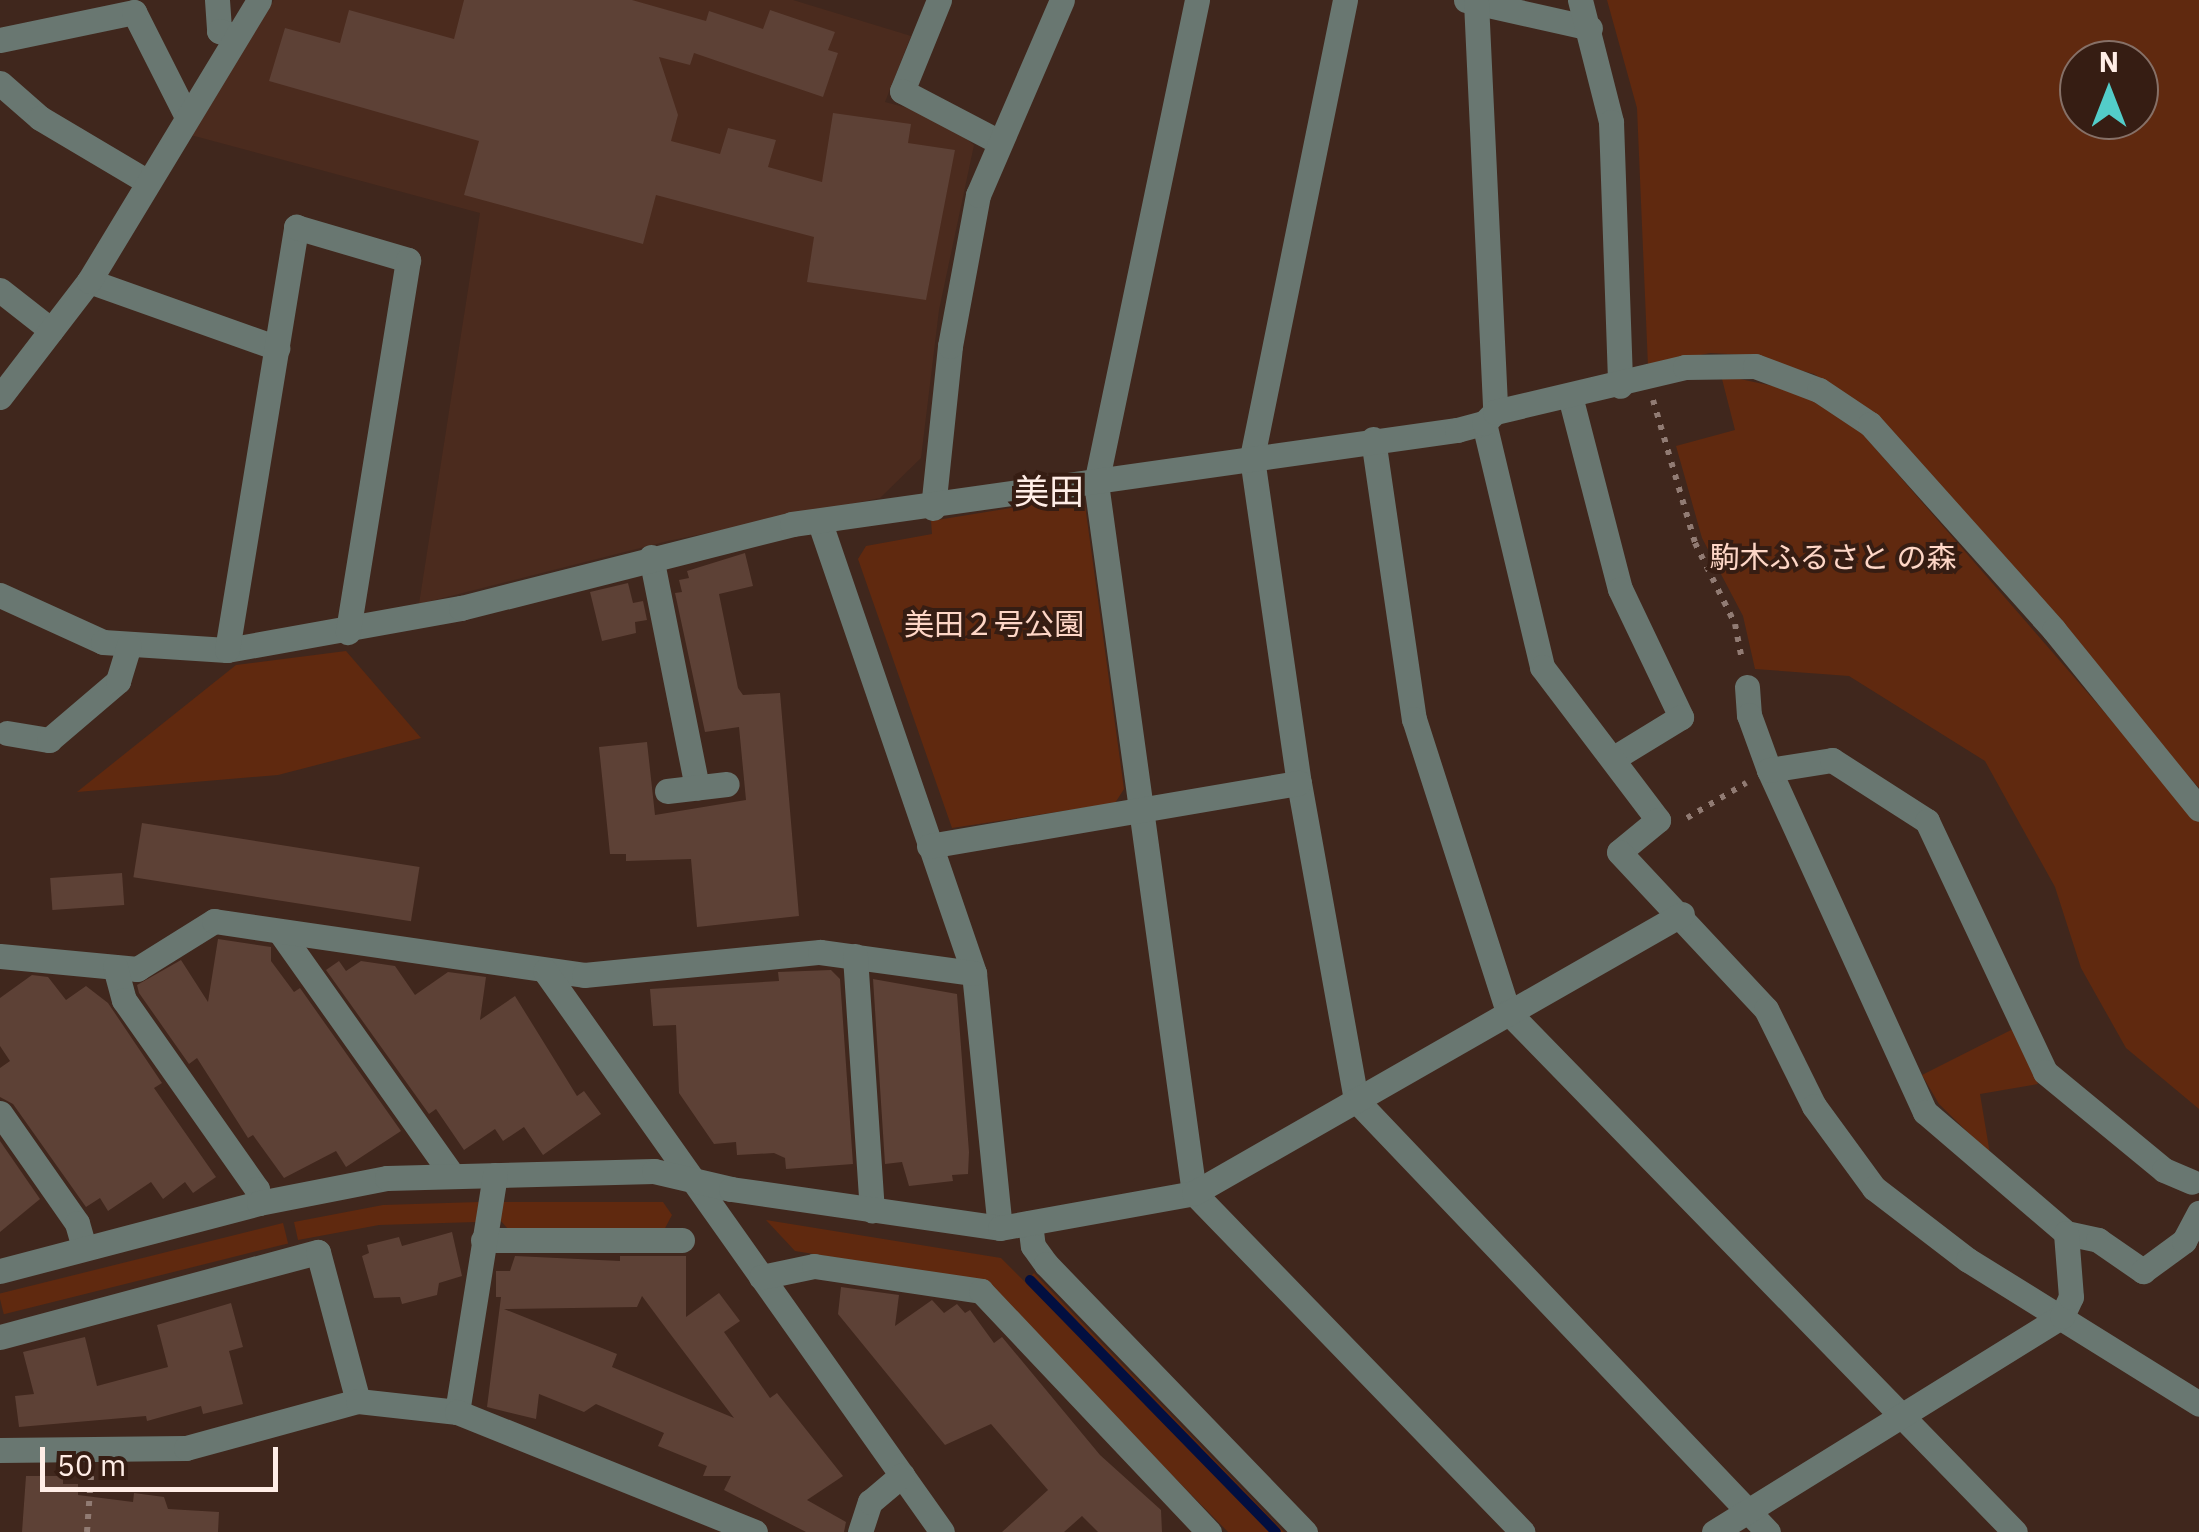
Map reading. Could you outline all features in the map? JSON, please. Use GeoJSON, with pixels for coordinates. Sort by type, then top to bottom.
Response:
{"type":"FeatureCollection","features":[{"type":"Feature","properties":{"kind":"street"},"geometry":{"type":"LineString","coordinates":[[216,0],[219,30],[235,36]]}},
{"type":"Feature","properties":{"kind":"street"},"geometry":{"type":"LineString","coordinates":[[0,397],[88,280],[259,0]]}},
{"type":"Feature","properties":{"kind":"street"},"geometry":{"type":"LineString","coordinates":[[938,0],[902,91],[999,142]]}},
{"type":"Feature","properties":{"kind":"street"},"geometry":{"type":"LineString","coordinates":[[933,508],[960,289],[978,195],[1062,0]]}},
{"type":"Feature","properties":{"kind":"street"},"geometry":{"type":"LineString","coordinates":[[1197,0],[1096,483],[1194,1193],[1523,1532]]}},
{"type":"Feature","properties":{"kind":"street"},"geometry":{"type":"LineString","coordinates":[[1345,0],[1252,458],[1299,783],[1356,1100],[1768,1532]]}},
{"type":"Feature","properties":{"kind":"street"},"geometry":{"type":"LineString","coordinates":[[1580,0],[1590,28],[1610,122],[1620,386]]}},
{"type":"Feature","properties":{"kind":"street"},"geometry":{"type":"LineString","coordinates":[[1590,28],[1471,1],[1490,418],[1542,666],[1658,820],[1619,852],[1682,914],[1766,1009],[1814,1106],[1874,1188],[1968,1260],[2199,1404]]}},
{"type":"Feature","properties":{"kind":"street"},"geometry":{"type":"LineString","coordinates":[[0,40],[134,12],[186,115]]}},
{"type":"Feature","properties":{"kind":"street"},"geometry":{"type":"LineString","coordinates":[[0,83],[40,118],[146,182]]}},
{"type":"Feature","properties":{"kind":"street"},"geometry":{"type":"LineString","coordinates":[[226,650],[296,227],[408,260],[348,632]]}},
{"type":"Feature","properties":{"kind":"street"},"geometry":{"type":"LineString","coordinates":[[88,280],[277,348]]}},
{"type":"Feature","properties":{"kind":"street"},"geometry":{"type":"LineString","coordinates":[[0,290],[51,330]]}},
{"type":"Feature","properties":{"kind":"street"},"geometry":{"type":"LineString","coordinates":[[0,595],[73,631],[129,646],[226,650],[348,632],[550,587],[651,557],[820,522],[1373,439],[1490,418],[1685,367],[1754,366],[1819,390],[1870,424],[2054,630],[2199,809]]}},
{"type":"Feature","properties":{"kind":"street"},"geometry":{"type":"LineString","coordinates":[[1570,396],[1620,589],[1681,717],[1614,758]]}},
{"type":"Feature","properties":{"kind":"street"},"geometry":{"type":"LineString","coordinates":[[1373,439],[1414,718],[1508,1012],[2015,1532]]}},
{"type":"Feature","properties":{"kind":"street"},"geometry":{"type":"LineString","coordinates":[[820,522],[974,973],[1000,1228]]}},
{"type":"Feature","properties":{"kind":"street"},"geometry":{"type":"LineString","coordinates":[[651,557],[697,787]]}},
{"type":"Feature","properties":{"kind":"street"},"geometry":{"type":"LineString","coordinates":[[7,733],[50,740],[118,682],[129,646]]}},
{"type":"Feature","properties":{"kind":"street"},"geometry":{"type":"LineString","coordinates":[[1747,687],[1749,715],[1769,770],[1925,1112],[2066,1233],[2098,1240],[2143,1272],[2184,1241],[2199,1213]]}},
{"type":"Feature","properties":{"kind":"street"},"geometry":{"type":"LineString","coordinates":[[1769,770],[1832,760],[1926,821],[2046,1072],[2164,1170],[2196,1181]]}},
{"type":"Feature","properties":{"kind":"street"},"geometry":{"type":"LineString","coordinates":[[929,846],[1299,783]]}},
{"type":"Feature","properties":{"kind":"street"},"geometry":{"type":"LineString","coordinates":[[668,790],[728,784]]}},
{"type":"Feature","properties":{"kind":"street"},"geometry":{"type":"LineString","coordinates":[[0,1271],[259,1202],[387,1178],[654,1171],[872,1210],[1000,1228],[1194,1193],[1682,914]]}},
{"type":"Feature","properties":{"kind":"street"},"geometry":{"type":"LineString","coordinates":[[0,956],[137,969],[214,921],[545,971],[610,974],[820,952],[974,973]]}},
{"type":"Feature","properties":{"kind":"street"},"geometry":{"type":"LineString","coordinates":[[280,932],[453,1176]]}},
{"type":"Feature","properties":{"kind":"street"},"geometry":{"type":"LineString","coordinates":[[855,956],[872,1210]]}},
{"type":"Feature","properties":{"kind":"street"},"geometry":{"type":"LineString","coordinates":[[115,968],[124,1000],[257,1189],[259,1202]]}},
{"type":"Feature","properties":{"kind":"street"},"geometry":{"type":"LineString","coordinates":[[545,971],[942,1532]]}},
{"type":"Feature","properties":{"kind":"street"},"geometry":{"type":"LineString","coordinates":[[0,1114],[78,1223],[84,1248]]}},
{"type":"Feature","properties":{"kind":"street"},"geometry":{"type":"LineString","coordinates":[[457,1412],[495,1174]]}},
{"type":"Feature","properties":{"kind":"street"},"geometry":{"type":"LineString","coordinates":[[1030,1223],[1032,1246],[1046,1264],[1306,1532]]}},
{"type":"Feature","properties":{"kind":"street"},"geometry":{"type":"LineString","coordinates":[[1714,1532],[2062,1316],[2071,1297],[2066,1233]]}},
{"type":"Feature","properties":{"kind":"street"},"geometry":{"type":"LineString","coordinates":[[484,1240],[682,1240]]}},
{"type":"Feature","properties":{"kind":"street"},"geometry":{"type":"LineString","coordinates":[[0,1336],[318,1252],[358,1401]]}},
{"type":"Feature","properties":{"kind":"street"},"geometry":{"type":"LineString","coordinates":[[760,1277],[814,1266],[981,1291],[1209,1532]]}},
{"type":"Feature","properties":{"kind":"street"},"geometry":{"type":"LineString","coordinates":[[0,1450],[186,1448],[358,1401],[457,1412],[754,1532]]}},
{"type":"Feature","properties":{"kind":"street"},"geometry":{"type":"LineString","coordinates":[[860,1532],[870,1502],[902,1476]]}},
{"type":"Feature","properties":{"kind":"path"},"geometry":{"type":"LineString","coordinates":[[1651,394],[1694,543],[1735,624],[1747,687]]}},
{"type":"Feature","properties":{"kind":"path"},"geometry":{"type":"LineString","coordinates":[[1687,818],[1769,770]]}},
{"type":"Feature","properties":{"kind":"path"},"geometry":{"type":"LineString","coordinates":[[87,1532],[91,1450]]}},
{"type":"Feature","properties":{"kind":"shaded area"},"geometry":{"type":"Polygon","coordinates":[[[274,0],[793,0],[911,36],[885,102],[938,116],[974,145],[939,310],[921,458],[880,498],[668,541],[419,604],[480,213],[187,134],[274,0]]]}},
{"type":"Feature","properties":{"kind":"green space"},"geometry":{"type":"Polygon","coordinates":[[[1607,0],[2199,0],[2199,788],[1870,411],[1814,374],[1746,355],[1710,353],[1648,366],[1637,108],[1607,0]]]}},
{"type":"Feature","properties":{"kind":"green space","name":"駒木ふるさと の森"},"geometry":{"type":"Polygon","coordinates":[[[1721,375],[1802,392],[1855,425],[2199,821],[2199,1109],[2126,1048],[2081,968],[2055,887],[1985,761],[1849,676],[1755,669],[1743,616],[1702,538],[1676,446],[1735,430],[1721,375]]]}},
{"type":"Feature","properties":{"kind":"green space","name":"美田２号公園"},"geometry":{"type":"Polygon","coordinates":[[[1072,498],[1085,505],[1124,789],[1115,803],[952,828],[858,559],[866,546],[932,534],[931,521],[1072,498]]]}},
{"type":"Feature","properties":{"kind":"green space"},"geometry":{"type":"Polygon","coordinates":[[[346,651],[421,738],[278,775],[77,792],[236,665],[346,651]]]}},
{"type":"Feature","properties":{"kind":"green space"},"geometry":{"type":"Polygon","coordinates":[[[2013,1029],[2038,1084],[1980,1094],[1990,1154],[1939,1104],[1922,1075],[2013,1029]]]}},
{"type":"Feature","properties":{"kind":"green space"},"geometry":{"type":"Polygon","coordinates":[[[479,1202],[476,1222],[379,1225],[298,1240],[294,1222],[383,1205],[479,1202]]]}},
{"type":"Feature","properties":{"kind":"green space"},"geometry":{"type":"Polygon","coordinates":[[[502,1202],[663,1202],[672,1215],[664,1230],[508,1229],[500,1220],[502,1202]]]}},
{"type":"Feature","properties":{"kind":"green space"},"geometry":{"type":"Polygon","coordinates":[[[766,1220],[1001,1258],[1025,1282],[1034,1273],[1284,1532],[1228,1532],[981,1281],[795,1251],[766,1220]]]}},
{"type":"Feature","properties":{"kind":"green space"},"geometry":{"type":"Polygon","coordinates":[[[283,1223],[288,1243],[4,1314],[0,1294],[283,1223]]]}},
{"type":"Feature","properties":{"kind":"building"},"geometry":{"type":"Polygon","coordinates":[[[464,0],[632,0],[706,21],[709,11],[763,29],[770,10],[835,32],[828,50],[838,53],[823,97],[694,53],[690,65],[659,57],[678,115],[671,141],[720,154],[728,128],[776,140],[768,167],[822,182],[833,113],[911,124],[908,143],[955,150],[926,300],[807,282],[814,237],[656,195],[643,244],[464,195],[479,141],[269,81],[285,28],[340,43],[349,10],[454,39],[464,0]]]}},
{"type":"Feature","properties":{"kind":"building"},"geometry":{"type":"Polygon","coordinates":[[[745,553],[753,586],[719,594],[738,688],[743,695],[780,693],[799,916],[697,927],[691,859],[626,861],[626,854],[610,854],[599,747],[647,742],[655,815],[746,800],[739,727],[705,732],[675,593],[682,592],[679,580],[689,578],[687,571],[745,553]]]}},
{"type":"Feature","properties":{"kind":"building"},"geometry":{"type":"Polygon","coordinates":[[[628,583],[633,603],[643,601],[647,620],[635,622],[636,633],[602,641],[590,592],[628,583]]]}},
{"type":"Feature","properties":{"kind":"building"},"geometry":{"type":"Polygon","coordinates":[[[142,823],[420,867],[411,921],[133,877],[142,823]]]}},
{"type":"Feature","properties":{"kind":"building"},"geometry":{"type":"Polygon","coordinates":[[[122,873],[124,905],[52,910],[50,878],[122,873]]]}},
{"type":"Feature","properties":{"kind":"building"},"geometry":{"type":"Polygon","coordinates":[[[218,939],[271,947],[271,961],[294,992],[300,988],[401,1131],[346,1167],[336,1151],[284,1178],[253,1135],[248,1138],[197,1058],[189,1064],[139,993],[137,985],[181,960],[208,1002],[218,939]]]}},
{"type":"Feature","properties":{"kind":"building"},"geometry":{"type":"Polygon","coordinates":[[[339,961],[346,971],[361,961],[395,966],[415,995],[448,972],[486,977],[480,1020],[515,996],[577,1096],[584,1091],[601,1114],[543,1155],[524,1127],[503,1141],[495,1129],[464,1150],[436,1109],[429,1114],[326,970],[339,961]]]}},
{"type":"Feature","properties":{"kind":"building"},"geometry":{"type":"Polygon","coordinates":[[[831,970],[840,979],[853,1164],[786,1169],[785,1158],[774,1153],[737,1155],[736,1142],[714,1144],[679,1093],[676,1025],[653,1026],[650,989],[779,981],[778,972],[831,970]]]}},
{"type":"Feature","properties":{"kind":"building"},"geometry":{"type":"Polygon","coordinates":[[[32,975],[48,977],[66,1000],[86,986],[108,1003],[162,1083],[154,1088],[216,1177],[193,1193],[185,1182],[163,1199],[151,1182],[108,1211],[100,1198],[86,1207],[13,1104],[0,1097],[0,1068],[10,1061],[0,1046],[0,998],[32,975]]]}},
{"type":"Feature","properties":{"kind":"building"},"geometry":{"type":"Polygon","coordinates":[[[873,979],[957,994],[969,1152],[968,1174],[952,1175],[953,1181],[909,1186],[902,1162],[885,1164],[873,979]]]}},
{"type":"Feature","properties":{"kind":"building"},"geometry":{"type":"Polygon","coordinates":[[[0,1141],[40,1199],[0,1232],[0,1141]]]}},
{"type":"Feature","properties":{"kind":"building"},"geometry":{"type":"Polygon","coordinates":[[[452,1232],[462,1276],[439,1283],[437,1295],[402,1304],[400,1297],[374,1298],[362,1256],[369,1253],[367,1245],[399,1237],[402,1246],[452,1232]]]}},
{"type":"Feature","properties":{"kind":"building"},"geometry":{"type":"Polygon","coordinates":[[[515,1256],[620,1261],[620,1256],[686,1256],[686,1317],[719,1293],[740,1321],[724,1332],[770,1398],[777,1393],[843,1476],[807,1500],[846,1522],[844,1532],[806,1532],[724,1490],[731,1476],[703,1476],[707,1466],[658,1446],[664,1433],[596,1404],[584,1412],[539,1394],[536,1419],[487,1407],[501,1297],[496,1297],[496,1271],[510,1271],[515,1256]],[[642,1296],[637,1307],[504,1309],[617,1354],[612,1367],[734,1418],[642,1296]]]}},
{"type":"Feature","properties":{"kind":"building"},"geometry":{"type":"Polygon","coordinates":[[[841,1287],[899,1295],[895,1326],[932,1300],[944,1313],[957,1304],[965,1313],[970,1310],[994,1343],[1002,1337],[1100,1455],[1161,1510],[1162,1532],[1098,1532],[1082,1516],[1064,1532],[1002,1532],[1048,1490],[991,1424],[945,1445],[838,1314],[841,1287]]]}},
{"type":"Feature","properties":{"kind":"building"},"geometry":{"type":"Polygon","coordinates":[[[231,1303],[243,1347],[229,1351],[243,1404],[203,1414],[201,1406],[147,1421],[146,1416],[19,1427],[15,1396],[34,1394],[23,1352],[85,1337],[97,1386],[168,1367],[157,1325],[231,1303]]]}},
{"type":"Feature","properties":{"kind":"building"},"geometry":{"type":"Polygon","coordinates":[[[26,1476],[63,1476],[63,1484],[78,1484],[78,1495],[133,1502],[134,1493],[164,1497],[168,1509],[219,1512],[218,1532],[22,1532],[26,1476]]]}},
{"type":"Feature","properties":{"kind":"waterway"},"geometry":{"type":"LineString","coordinates":[[1030,1280],[1276,1532]]}},
{"type":"Feature","properties":{"kind":"district","name":"美田"},"geometry":{"type":"Point","coordinates":[1049,491]}}]}
